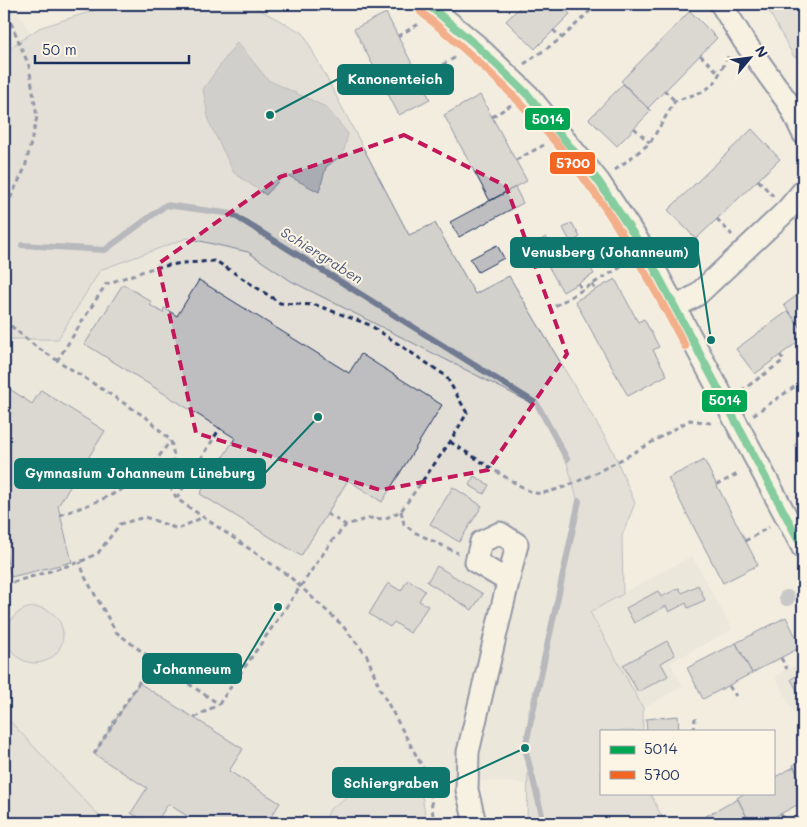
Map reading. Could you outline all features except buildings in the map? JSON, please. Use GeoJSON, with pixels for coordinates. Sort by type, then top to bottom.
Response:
{"type":"FeatureCollection","features":[{"type":"Feature","properties":{"kind":"street"},"geometry":{"type":"LineString","coordinates":[[427,4],[508,75],[562,134],[600,182],[646,253],[676,307],[803,548]]}},
{"type":"Feature","properties":{"kind":"street"},"geometry":{"type":"LineString","coordinates":[[721,4],[744,41],[789,104],[803,134]]}},
{"type":"Feature","properties":{"kind":"street"},"geometry":{"type":"LineString","coordinates":[[676,307],[697,295],[786,211],[803,191]]}},
{"type":"Feature","properties":{"kind":"street"},"geometry":{"type":"LineString","coordinates":[[475,823],[467,790],[468,752],[517,544],[500,533],[481,542],[476,562],[508,581]]}},
{"type":"Feature","properties":{"kind":"path"},"geometry":{"type":"LineString","coordinates":[[508,75],[562,38],[597,4]]}},
{"type":"Feature","properties":{"kind":"path"},"geometry":{"type":"LineString","coordinates":[[4,6],[29,66],[37,117],[25,168],[4,211]]}},
{"type":"Feature","properties":{"kind":"path"},"geometry":{"type":"LineString","coordinates":[[398,36],[414,27]]}},
{"type":"Feature","properties":{"kind":"path"},"geometry":{"type":"LineString","coordinates":[[554,30],[562,38]]}},
{"type":"Feature","properties":{"kind":"path"},"geometry":{"type":"LineString","coordinates":[[600,182],[650,142],[675,101],[702,92],[714,84],[718,72],[734,47],[744,41]]}},
{"type":"Feature","properties":{"kind":"path"},"geometry":{"type":"LineString","coordinates":[[700,55],[718,72]]}},
{"type":"Feature","properties":{"kind":"path"},"geometry":{"type":"LineString","coordinates":[[419,78],[440,66]]}},
{"type":"Feature","properties":{"kind":"path"},"geometry":{"type":"LineString","coordinates":[[664,90],[675,101]]}},
{"type":"Feature","properties":{"kind":"path"},"geometry":{"type":"LineString","coordinates":[[634,128],[650,142]]}},
{"type":"Feature","properties":{"kind":"path"},"geometry":{"type":"LineString","coordinates":[[516,160],[562,134]]}},
{"type":"Feature","properties":{"kind":"path"},"geometry":{"type":"LineString","coordinates":[[555,306],[646,253]]}},
{"type":"Feature","properties":{"kind":"path"},"geometry":{"type":"LineString","coordinates":[[57,361],[66,343],[106,284],[153,268],[182,263],[216,262],[280,303],[316,305],[370,325],[446,376],[467,413],[450,442],[401,512],[384,519],[369,518],[346,525],[300,585],[219,704],[194,718]]}},
{"type":"Feature","properties":{"kind":"path"},"geometry":{"type":"LineString","coordinates":[[578,283],[582,290]]}},
{"type":"Feature","properties":{"kind":"path"},"geometry":{"type":"LineString","coordinates":[[592,284],[596,290]]}},
{"type":"Feature","properties":{"kind":"path"},"geometry":{"type":"LineString","coordinates":[[4,320],[35,346],[147,418],[171,441],[174,456],[171,488],[177,499],[289,576],[342,625],[367,656],[380,689],[428,777],[434,823]]}},
{"type":"Feature","properties":{"kind":"path"},"geometry":{"type":"LineString","coordinates":[[732,413],[784,360],[780,355]]}},
{"type":"Feature","properties":{"kind":"path"},"geometry":{"type":"LineString","coordinates":[[450,442],[534,494],[554,492],[581,480],[690,420],[710,423],[803,381]]}},
{"type":"Feature","properties":{"kind":"path"},"geometry":{"type":"LineString","coordinates":[[177,499],[220,428]]}},
{"type":"Feature","properties":{"kind":"path"},"geometry":{"type":"LineString","coordinates":[[60,515],[126,489],[147,471],[171,441]]}},
{"type":"Feature","properties":{"kind":"path"},"geometry":{"type":"LineString","coordinates":[[716,485],[758,464]]}},
{"type":"Feature","properties":{"kind":"path"},"geometry":{"type":"LineString","coordinates":[[401,512],[404,524],[414,532],[476,562]]}},
{"type":"Feature","properties":{"kind":"path"},"geometry":{"type":"LineString","coordinates":[[327,514],[346,525]]}},
{"type":"Feature","properties":{"kind":"path"},"geometry":{"type":"LineString","coordinates":[[4,585],[46,574],[80,562],[98,553],[120,524],[145,517],[178,529],[204,517]]}},
{"type":"Feature","properties":{"kind":"path"},"geometry":{"type":"LineString","coordinates":[[745,540],[787,517]]}},
{"type":"Feature","properties":{"kind":"path"},"geometry":{"type":"LineString","coordinates":[[80,562],[85,577],[116,632],[153,660],[219,704]]}},
{"type":"Feature","properties":{"kind":"path"},"geometry":{"type":"LineString","coordinates":[[44,569],[46,574]]}},
{"type":"Feature","properties":{"kind":"path"},"geometry":{"type":"LineString","coordinates":[[781,658],[787,669]]}},
{"type":"Feature","properties":{"kind":"path"},"geometry":{"type":"LineString","coordinates":[[94,754],[153,660]]}},
{"type":"Feature","properties":{"kind":"path"},"geometry":{"type":"LineString","coordinates":[[729,686],[736,696]]}},
{"type":"Feature","properties":{"kind":"path"},"geometry":{"type":"LineString","coordinates":[[694,730],[695,718]]}},
{"type":"Feature","properties":{"kind":"path"},"geometry":{"type":"LineString","coordinates":[[781,814],[786,823]]}},
{"type":"Feature","properties":{"kind":"highlighted area"},"geometry":{"type":"Polygon","coordinates":[[[404,135],[506,186],[567,354],[488,470],[380,490],[196,433],[158,264],[280,177],[404,135]]]}},
{"type":"Feature","properties":{"kind":"shaded area"},"geometry":{"type":"Polygon","coordinates":[[[4,4],[14,4],[31,34],[4,52],[4,4]]]}},
{"type":"Feature","properties":{"kind":"shaded area"},"geometry":{"type":"Polygon","coordinates":[[[114,4],[249,4],[303,33],[409,235],[435,223],[475,294],[509,276],[612,449],[635,503],[622,536],[623,594],[590,612],[643,708],[643,730],[600,730],[600,794],[650,794],[665,823],[527,823],[529,712],[578,502],[566,459],[535,405],[291,281],[248,252],[187,238],[100,270],[58,339],[4,339],[4,52],[39,28],[114,4]]]}},
{"type":"Feature","properties":{"kind":"shaded area"},"geometry":{"type":"Polygon","coordinates":[[[765,4],[803,4],[803,55],[794,57],[765,4]]]}},
{"type":"Feature","properties":{"kind":"shaded area"},"geometry":{"type":"Polygon","coordinates":[[[237,42],[268,80],[326,107],[348,134],[343,154],[326,167],[319,192],[285,174],[266,195],[234,173],[209,122],[203,89],[237,42]]]}},
{"type":"Feature","properties":{"kind":"shaded area"},"geometry":{"type":"Polygon","coordinates":[[[186,238],[248,252],[291,281],[535,405],[566,459],[578,502],[529,712],[529,784],[380,773],[330,809],[324,823],[106,823],[4,715],[4,339],[58,339],[100,270],[186,238]]]}},
{"type":"Feature","properties":{"kind":"shaded area"},"geometry":{"type":"Polygon","coordinates":[[[692,556],[732,629],[670,663],[683,686],[643,708],[590,611],[692,556]]]}},
{"type":"Feature","properties":{"kind":"shaded area"},"geometry":{"type":"Polygon","coordinates":[[[35,607],[46,609],[55,615],[61,624],[63,635],[61,646],[55,655],[46,661],[35,663],[24,661],[15,655],[9,646],[7,635],[9,624],[15,615],[24,609],[35,607]]]}},
{"type":"Feature","properties":{"kind":"shaded area"},"geometry":{"type":"Polygon","coordinates":[[[803,661],[803,730],[775,676],[803,661]]]}},
{"type":"Feature","properties":{"kind":"shaded area"},"geometry":{"type":"Polygon","coordinates":[[[4,715],[106,823],[4,823],[4,715]]]}},
{"type":"Feature","properties":{"kind":"shaded area"},"geometry":{"type":"Polygon","coordinates":[[[380,773],[418,776],[427,823],[324,823],[330,809],[380,773]]]}},
{"type":"Feature","properties":{"kind":"waterway","name":"Schiergraben"},"geometry":{"type":"LineString","coordinates":[[22,245],[105,250],[166,205],[232,214],[537,404],[567,459]]}},
{"type":"Feature","properties":{"kind":"waterway","name":"Schiergraben"},"geometry":{"type":"LineString","coordinates":[[544,823],[525,748],[579,501]]}},
{"type":"Feature","properties":{"kind":"transit line","name":"5014"},"geometry":{"type":"LineString","coordinates":[[427,4],[476,45],[528,95],[599,182],[646,253],[803,548]]}},
{"type":"Feature","properties":{"kind":"transit line","name":"5700"},"geometry":{"type":"LineString","coordinates":[[421,12],[514,96],[556,142],[607,211],[631,248],[685,346]]}},
{"type":"Feature","properties":{"kind":"place","name":"Kanonenteich"},"geometry":{"type":"Point","coordinates":[270,115]}},
{"type":"Feature","properties":{"kind":"place","name":"Venusberg (Johanneum)"},"geometry":{"type":"Point","coordinates":[711,340]}},
{"type":"Feature","properties":{"kind":"place","name":"Gymnasium Johanneum Lüneburg"},"geometry":{"type":"Point","coordinates":[318,417]}},
{"type":"Feature","properties":{"kind":"place","name":"Johanneum"},"geometry":{"type":"Point","coordinates":[278,607]}},
{"type":"Feature","properties":{"kind":"place","name":"Schiergraben"},"geometry":{"type":"Point","coordinates":[525,748]}}]}
